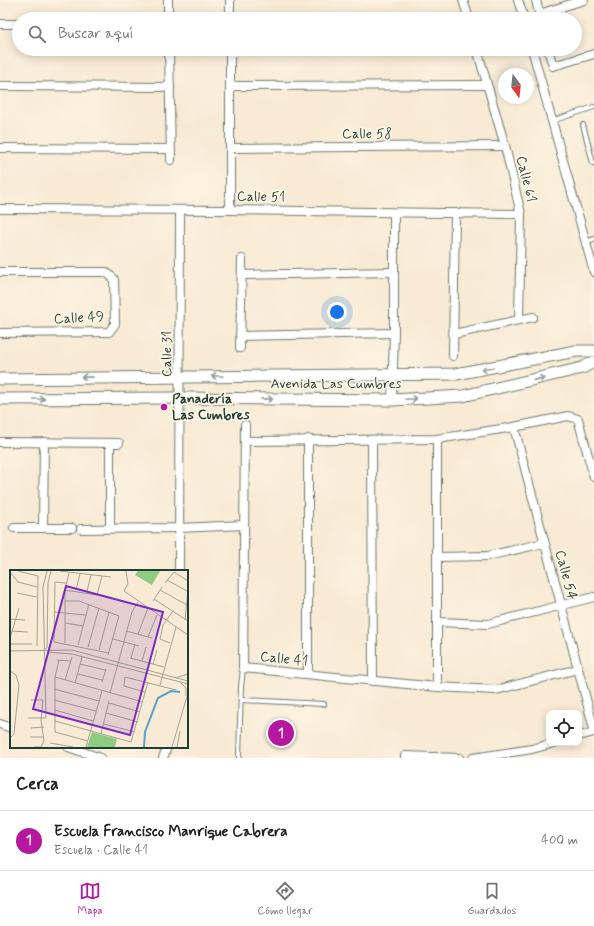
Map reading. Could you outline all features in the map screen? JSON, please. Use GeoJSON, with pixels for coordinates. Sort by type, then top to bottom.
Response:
{"type":"FeatureCollection","features":[{"type":"Feature","properties":{"kind":"street"},"geometry":{"type":"LineString","coordinates":[[168,0],[168,12]]}},
{"type":"Feature","properties":{"kind":"street"},"geometry":{"type":"LineString","coordinates":[[230,0],[230,12]]}},
{"type":"Feature","properties":{"kind":"street"},"geometry":{"type":"LineString","coordinates":[[463,0],[467,12]]}},
{"type":"Feature","properties":{"kind":"street"},"geometry":{"type":"LineString","coordinates":[[518,0],[522,12]]}},
{"type":"Feature","properties":{"kind":"street"},"geometry":{"type":"LineString","coordinates":[[536,0],[539,12]]}},
{"type":"Feature","properties":{"kind":"street"},"geometry":{"type":"LineString","coordinates":[[551,12],[584,0]]}},
{"type":"Feature","properties":{"kind":"street"},"geometry":{"type":"LineString","coordinates":[[0,24],[12,24]]}},
{"type":"Feature","properties":{"kind":"street"},"geometry":{"type":"LineString","coordinates":[[550,56],[553,66],[594,54]]}},
{"type":"Feature","properties":{"kind":"street"},"geometry":{"type":"LineString","coordinates":[[169,56],[171,160]]}},
{"type":"Feature","properties":{"kind":"street"},"geometry":{"type":"LineString","coordinates":[[230,56],[230,210]]}},
{"type":"Feature","properties":{"kind":"street","name":"Calle 61"},"geometry":{"type":"LineString","coordinates":[[479,56],[505,146],[521,214],[519,320]]}},
{"type":"Feature","properties":{"kind":"street"},"geometry":{"type":"LineString","coordinates":[[534,56],[552,121],[590,241],[594,272]]}},
{"type":"Feature","properties":{"kind":"street"},"geometry":{"type":"LineString","coordinates":[[230,86],[487,85]]}},
{"type":"Feature","properties":{"kind":"street"},"geometry":{"type":"LineString","coordinates":[[0,86],[170,87]]}},
{"type":"Feature","properties":{"kind":"street","name":"Calle 58"},"geometry":{"type":"LineString","coordinates":[[230,148],[505,146]]}},
{"type":"Feature","properties":{"kind":"street"},"geometry":{"type":"LineString","coordinates":[[0,148],[170,149]]}},
{"type":"Feature","properties":{"kind":"street","name":"Calle 51"},"geometry":{"type":"LineString","coordinates":[[0,209],[230,210],[521,214]]}},
{"type":"Feature","properties":{"kind":"street","name":"Calle 31"},"geometry":{"type":"LineString","coordinates":[[179,570],[180,210]]}},
{"type":"Feature","properties":{"kind":"street"},"geometry":{"type":"LineString","coordinates":[[392,400],[394,333],[394,213]]}},
{"type":"Feature","properties":{"kind":"street"},"geometry":{"type":"LineString","coordinates":[[453,356],[455,213]]}},
{"type":"Feature","properties":{"kind":"street"},"geometry":{"type":"LineString","coordinates":[[240,348],[242,260]]}},
{"type":"Feature","properties":{"kind":"street","name":"Calle 49"},"geometry":{"type":"LineString","coordinates":[[0,272],[106,272],[114,279],[115,324],[109,332],[0,333]]}},
{"type":"Feature","properties":{"kind":"street"},"geometry":{"type":"LineString","coordinates":[[242,275],[394,272]]}},
{"type":"Feature","properties":{"kind":"street"},"geometry":{"type":"LineString","coordinates":[[454,334],[533,317]]}},
{"type":"Feature","properties":{"kind":"street"},"geometry":{"type":"LineString","coordinates":[[241,336],[394,333]]}},
{"type":"Feature","properties":{"kind":"street","name":"Avenida Las Cumbres"},"geometry":{"type":"LineString","coordinates":[[0,379],[456,374],[576,351],[594,351]]}},
{"type":"Feature","properties":{"kind":"street","name":"Avenida Las Cumbres"},"geometry":{"type":"LineString","coordinates":[[0,399],[180,398],[392,400],[463,396],[582,368],[594,362]]}},
{"type":"Feature","properties":{"kind":"street"},"geometry":{"type":"LineString","coordinates":[[246,441],[308,439],[437,439],[514,427],[568,416],[578,419],[594,477]]}},
{"type":"Feature","properties":{"kind":"street","name":"Calle 41"},"geometry":{"type":"LineString","coordinates":[[245,425],[243,668],[437,687],[496,690],[578,669]]}},
{"type":"Feature","properties":{"kind":"street","name":"Calle 54"},"geometry":{"type":"LineString","coordinates":[[514,427],[594,729]]}},
{"type":"Feature","properties":{"kind":"street"},"geometry":{"type":"LineString","coordinates":[[308,439],[308,674]]}},
{"type":"Feature","properties":{"kind":"street"},"geometry":{"type":"LineString","coordinates":[[437,439],[437,687]]}},
{"type":"Feature","properties":{"kind":"street"},"geometry":{"type":"LineString","coordinates":[[372,440],[372,681]]}},
{"type":"Feature","properties":{"kind":"street"},"geometry":{"type":"LineString","coordinates":[[0,442],[114,443],[110,528]]}},
{"type":"Feature","properties":{"kind":"street"},"geometry":{"type":"LineString","coordinates":[[43,528],[44,442]]}},
{"type":"Feature","properties":{"kind":"street"},"geometry":{"type":"LineString","coordinates":[[81,529],[179,528],[244,525]]}},
{"type":"Feature","properties":{"kind":"street"},"geometry":{"type":"LineString","coordinates":[[14,528],[72,528]]}},
{"type":"Feature","properties":{"kind":"street"},"geometry":{"type":"LineString","coordinates":[[437,557],[488,556],[544,542]]}},
{"type":"Feature","properties":{"kind":"street"},"geometry":{"type":"LineString","coordinates":[[437,622],[488,624],[594,597]]}},
{"type":"Feature","properties":{"kind":"street"},"geometry":{"type":"LineString","coordinates":[[0,724],[10,728]]}},
{"type":"Feature","properties":{"kind":"street"},"geometry":{"type":"LineString","coordinates":[[582,735],[594,732]]}},
{"type":"Feature","properties":{"kind":"street"},"geometry":{"type":"LineString","coordinates":[[473,758],[532,749],[546,745]]}},
{"type":"Feature","properties":{"kind":"street"},"geometry":{"type":"LineString","coordinates":[[74,748],[93,751],[101,758]]}},
{"type":"Feature","properties":{"kind":"street"},"geometry":{"type":"LineString","coordinates":[[163,758],[167,748]]}},
{"type":"Feature","properties":{"kind":"street"},"geometry":{"type":"LineString","coordinates":[[532,749],[533,758]]}},
{"type":"Feature","properties":{"kind":"street"},"geometry":{"type":"LineString","coordinates":[[405,757],[459,758]]}},
{"type":"Feature","properties":{"kind":"lane"},"geometry":{"type":"LineString","coordinates":[[552,121],[594,107]]}},
{"type":"Feature","properties":{"kind":"lane"},"geometry":{"type":"LineString","coordinates":[[583,125],[593,163]]}},
{"type":"Feature","properties":{"kind":"lane"},"geometry":{"type":"LineString","coordinates":[[239,758],[243,668]]}},
{"type":"Feature","properties":{"kind":"lane"},"geometry":{"type":"LineString","coordinates":[[242,700],[324,704]]}},
{"type":"Feature","properties":{"kind":"place","name":"Panadería Las Cumbres"},"geometry":{"type":"Point","coordinates":[164,407]}},
{"type":"Feature","properties":{"kind":"place","name":"Escuela Francisco Manrique Cabrera"},"geometry":{"type":"Point","coordinates":[281,733]}}]}
